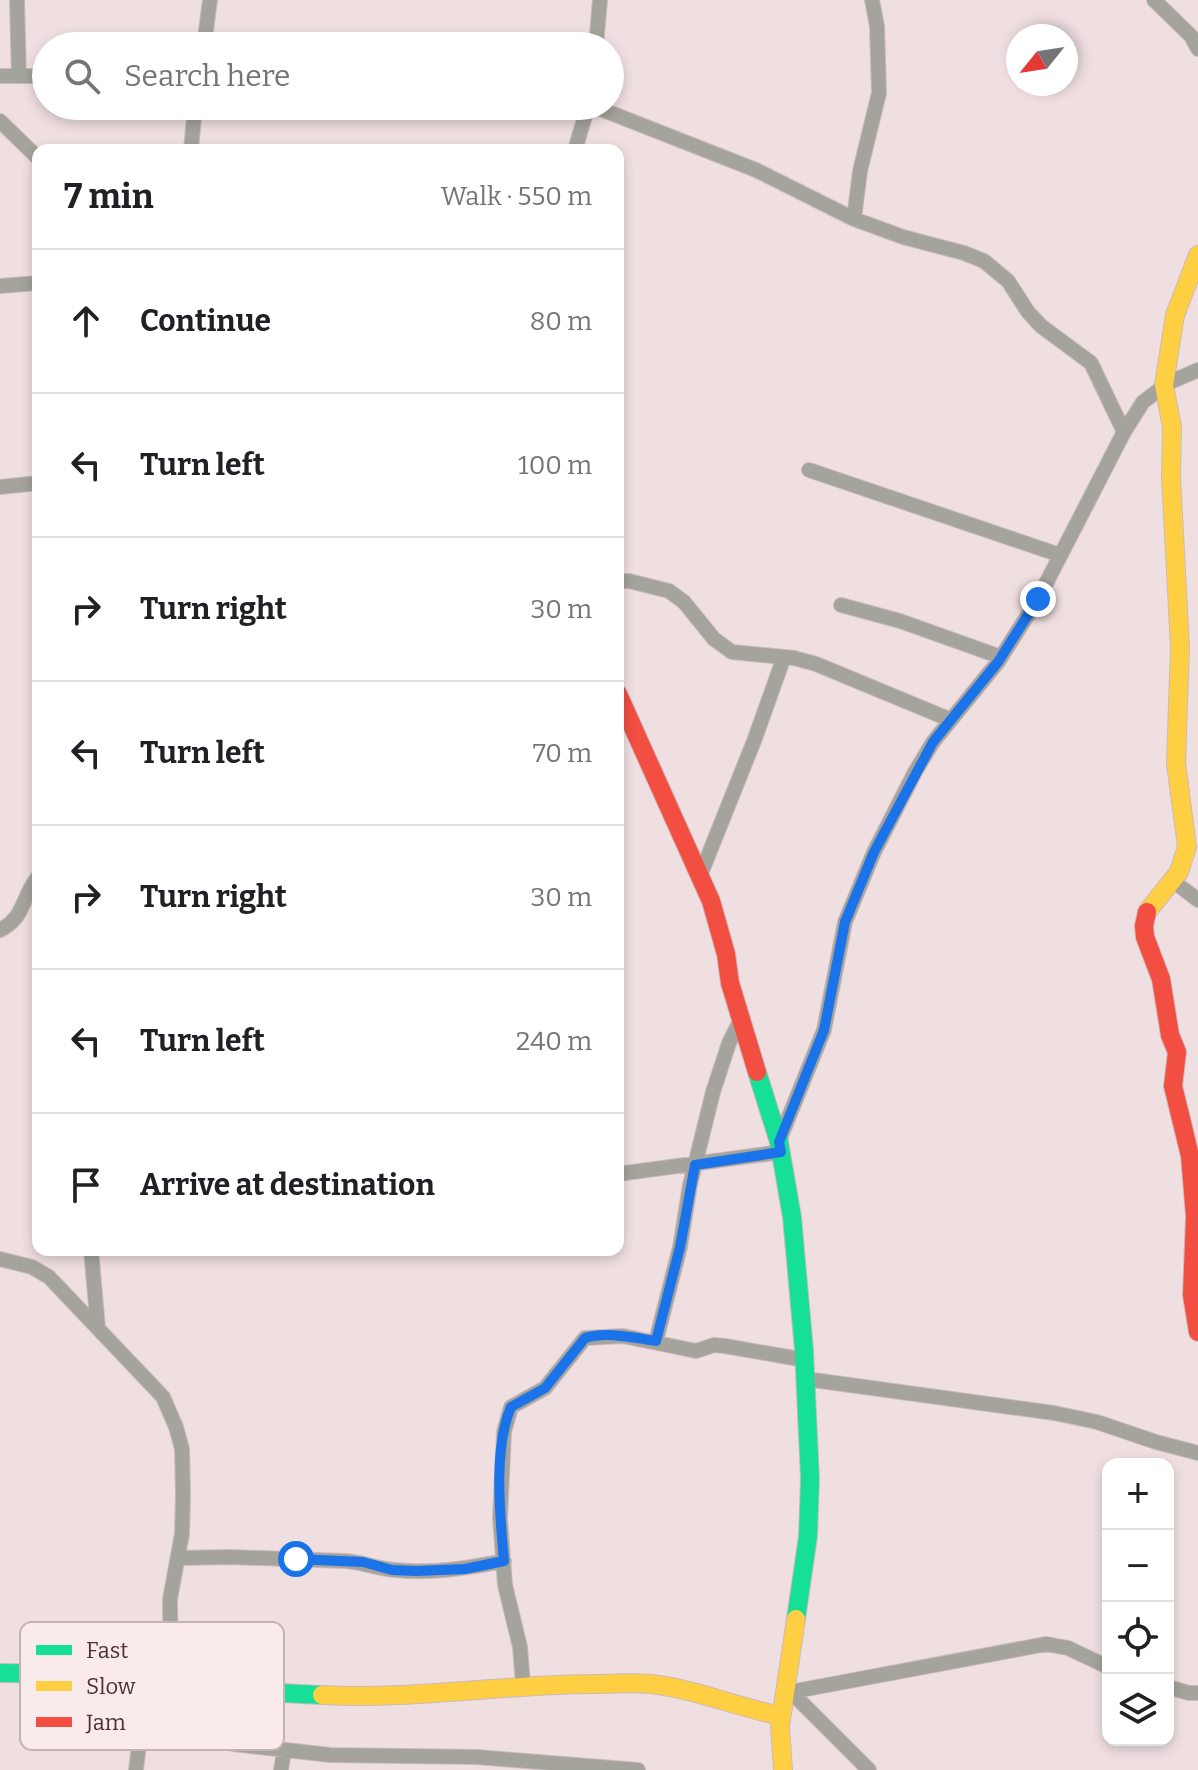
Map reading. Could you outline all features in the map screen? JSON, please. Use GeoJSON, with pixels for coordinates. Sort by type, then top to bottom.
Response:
{"type":"FeatureCollection","features":[{"type":"Feature","properties":{"kind":"street"},"geometry":{"type":"LineString","coordinates":[[17,0],[19,76]]}},
{"type":"Feature","properties":{"kind":"street"},"geometry":{"type":"LineString","coordinates":[[206,32],[210,0]]}},
{"type":"Feature","properties":{"kind":"street"},"geometry":{"type":"LineString","coordinates":[[597,32],[600,0]]}},
{"type":"Feature","properties":{"kind":"street"},"geometry":{"type":"LineString","coordinates":[[854,219],[860,171],[879,93],[877,26],[872,0]]}},
{"type":"Feature","properties":{"kind":"street"},"geometry":{"type":"LineString","coordinates":[[1154,0],[1191,36],[1198,49]]}},
{"type":"Feature","properties":{"kind":"street"},"geometry":{"type":"LineString","coordinates":[[0,76],[32,76]]}},
{"type":"Feature","properties":{"kind":"street"},"geometry":{"type":"LineString","coordinates":[[624,119],[756,170],[854,219],[984,261],[997,270],[1041,326],[1091,363],[1124,432]]}},
{"type":"Feature","properties":{"kind":"street"},"geometry":{"type":"LineString","coordinates":[[192,144],[194,120]]}},
{"type":"Feature","properties":{"kind":"street"},"geometry":{"type":"LineString","coordinates":[[577,144],[586,120]]}},
{"type":"Feature","properties":{"kind":"street"},"geometry":{"type":"LineString","coordinates":[[0,121],[32,152]]}},
{"type":"Feature","properties":{"kind":"street"},"geometry":{"type":"LineString","coordinates":[[1198,255],[1175,315],[1164,385],[1172,427],[1171,477],[1180,647],[1176,763],[1187,847],[1173,881],[1146,914],[1144,926],[1161,979],[1170,1035],[1177,1052],[1173,1086],[1192,1131],[1195,1216],[1192,1295],[1198,1332]]}},
{"type":"Feature","properties":{"kind":"street"},"geometry":{"type":"LineString","coordinates":[[0,286],[32,283]]}},
{"type":"Feature","properties":{"kind":"street"},"geometry":{"type":"LineString","coordinates":[[780,1147],[824,1030],[845,922],[891,816],[933,742],[1001,657],[1038,599],[1124,432],[1143,402],[1164,385],[1198,370]]}},
{"type":"Feature","properties":{"kind":"street"},"geometry":{"type":"LineString","coordinates":[[809,470],[1060,555]]}},
{"type":"Feature","properties":{"kind":"street"},"geometry":{"type":"LineString","coordinates":[[0,487],[32,484]]}},
{"type":"Feature","properties":{"kind":"street"},"geometry":{"type":"LineString","coordinates":[[624,581],[669,591],[684,602],[714,639],[732,652],[784,657],[816,664],[951,720]]}},
{"type":"Feature","properties":{"kind":"street"},"geometry":{"type":"LineString","coordinates":[[841,605],[900,621],[1001,657]]}},
{"type":"Feature","properties":{"kind":"street"},"geometry":{"type":"LineString","coordinates":[[700,876],[784,657]]}},
{"type":"Feature","properties":{"kind":"street"},"geometry":{"type":"LineString","coordinates":[[624,711],[711,901],[726,954],[730,983],[780,1147],[792,1217],[805,1360],[810,1479],[808,1536],[788,1693],[781,1716],[783,1770]]}},
{"type":"Feature","properties":{"kind":"street"},"geometry":{"type":"LineString","coordinates":[[1173,881],[1198,900]]}},
{"type":"Feature","properties":{"kind":"street"},"geometry":{"type":"LineString","coordinates":[[0,930],[19,916],[32,886]]}},
{"type":"Feature","properties":{"kind":"street"},"geometry":{"type":"LineString","coordinates":[[656,1341],[680,1247],[695,1165],[713,1092],[741,1019]]}},
{"type":"Feature","properties":{"kind":"street"},"geometry":{"type":"LineString","coordinates":[[624,1173],[695,1165],[780,1147]]}},
{"type":"Feature","properties":{"kind":"street"},"geometry":{"type":"LineString","coordinates":[[92,1256],[98,1328]]}},
{"type":"Feature","properties":{"kind":"street"},"geometry":{"type":"LineString","coordinates":[[0,1259],[32,1267],[49,1277],[163,1397],[182,1449],[182,1534],[170,1599],[170,1622]]}},
{"type":"Feature","properties":{"kind":"street"},"geometry":{"type":"LineString","coordinates":[[523,1685],[520,1647],[505,1585],[500,1518],[504,1432],[511,1407],[545,1388],[585,1338],[593,1336],[623,1336],[696,1351],[714,1345],[805,1360]]}},
{"type":"Feature","properties":{"kind":"street"},"geometry":{"type":"LineString","coordinates":[[806,1379],[1054,1413],[1097,1422],[1198,1453]]}},
{"type":"Feature","properties":{"kind":"street"},"geometry":{"type":"LineString","coordinates":[[179,1558],[345,1561],[416,1571],[465,1569],[504,1561]]}},
{"type":"Feature","properties":{"kind":"street"},"geometry":{"type":"LineString","coordinates":[[788,1693],[1046,1644],[1068,1648],[1102,1664]]}},
{"type":"Feature","properties":{"kind":"street"},"geometry":{"type":"LineString","coordinates":[[0,1673],[20,1673]]}},
{"type":"Feature","properties":{"kind":"street"},"geometry":{"type":"LineString","coordinates":[[284,1693],[371,1698],[523,1685],[648,1684],[675,1688],[781,1716]]}},
{"type":"Feature","properties":{"kind":"street"},"geometry":{"type":"LineString","coordinates":[[1174,1688],[1198,1693]]}},
{"type":"Feature","properties":{"kind":"street"},"geometry":{"type":"LineString","coordinates":[[788,1693],[869,1770]]}},
{"type":"Feature","properties":{"kind":"street"},"geometry":{"type":"LineString","coordinates":[[136,1770],[139,1750]]}},
{"type":"Feature","properties":{"kind":"street"},"geometry":{"type":"LineString","coordinates":[[277,1750],[638,1770]]}},
{"type":"Feature","properties":{"kind":"street"},"geometry":{"type":"LineString","coordinates":[[281,1770],[284,1751]]}},
{"type":"Feature","properties":{"kind":"traffic: fast"},"geometry":{"type":"LineString","coordinates":[[757,1072],[779,1142],[792,1217],[804,1350],[810,1479],[808,1536],[796,1619]]}},
{"type":"Feature","properties":{"kind":"traffic: fast"},"geometry":{"type":"LineString","coordinates":[[0,1673],[20,1673]]}},
{"type":"Feature","properties":{"kind":"traffic: fast"},"geometry":{"type":"LineString","coordinates":[[284,1693],[322,1695]]}},
{"type":"Feature","properties":{"kind":"traffic: slow"},"geometry":{"type":"LineString","coordinates":[[1147,912],[1179,872],[1187,847],[1176,763],[1180,647],[1171,477],[1172,427],[1164,385],[1175,315],[1198,255]]}},
{"type":"Feature","properties":{"kind":"traffic: slow"},"geometry":{"type":"LineString","coordinates":[[783,1770],[780,1726],[796,1619]]}},
{"type":"Feature","properties":{"kind":"traffic: slow"},"geometry":{"type":"LineString","coordinates":[[322,1695],[391,1695],[644,1683],[684,1690],[781,1716]]}},
{"type":"Feature","properties":{"kind":"traffic: jam"},"geometry":{"type":"LineString","coordinates":[[624,707],[711,901],[726,954],[730,983],[757,1072]]}},
{"type":"Feature","properties":{"kind":"traffic: jam"},"geometry":{"type":"LineString","coordinates":[[1147,912],[1145,937],[1161,979],[1170,1035],[1177,1052],[1173,1086],[1190,1156],[1195,1216],[1192,1295],[1198,1332]]}},
{"type":"Feature","properties":{"kind":"route"},"geometry":{"type":"LineString","coordinates":[[296,1559],[363,1562],[392,1570],[416,1571],[465,1569],[504,1561],[500,1518],[501,1464],[504,1432],[511,1407],[545,1388],[585,1338],[623,1336],[656,1341],[680,1247],[695,1165],[781,1152],[779,1142],[824,1030],[845,922],[874,852],[933,742],[998,662],[1038,599]]}}]}
